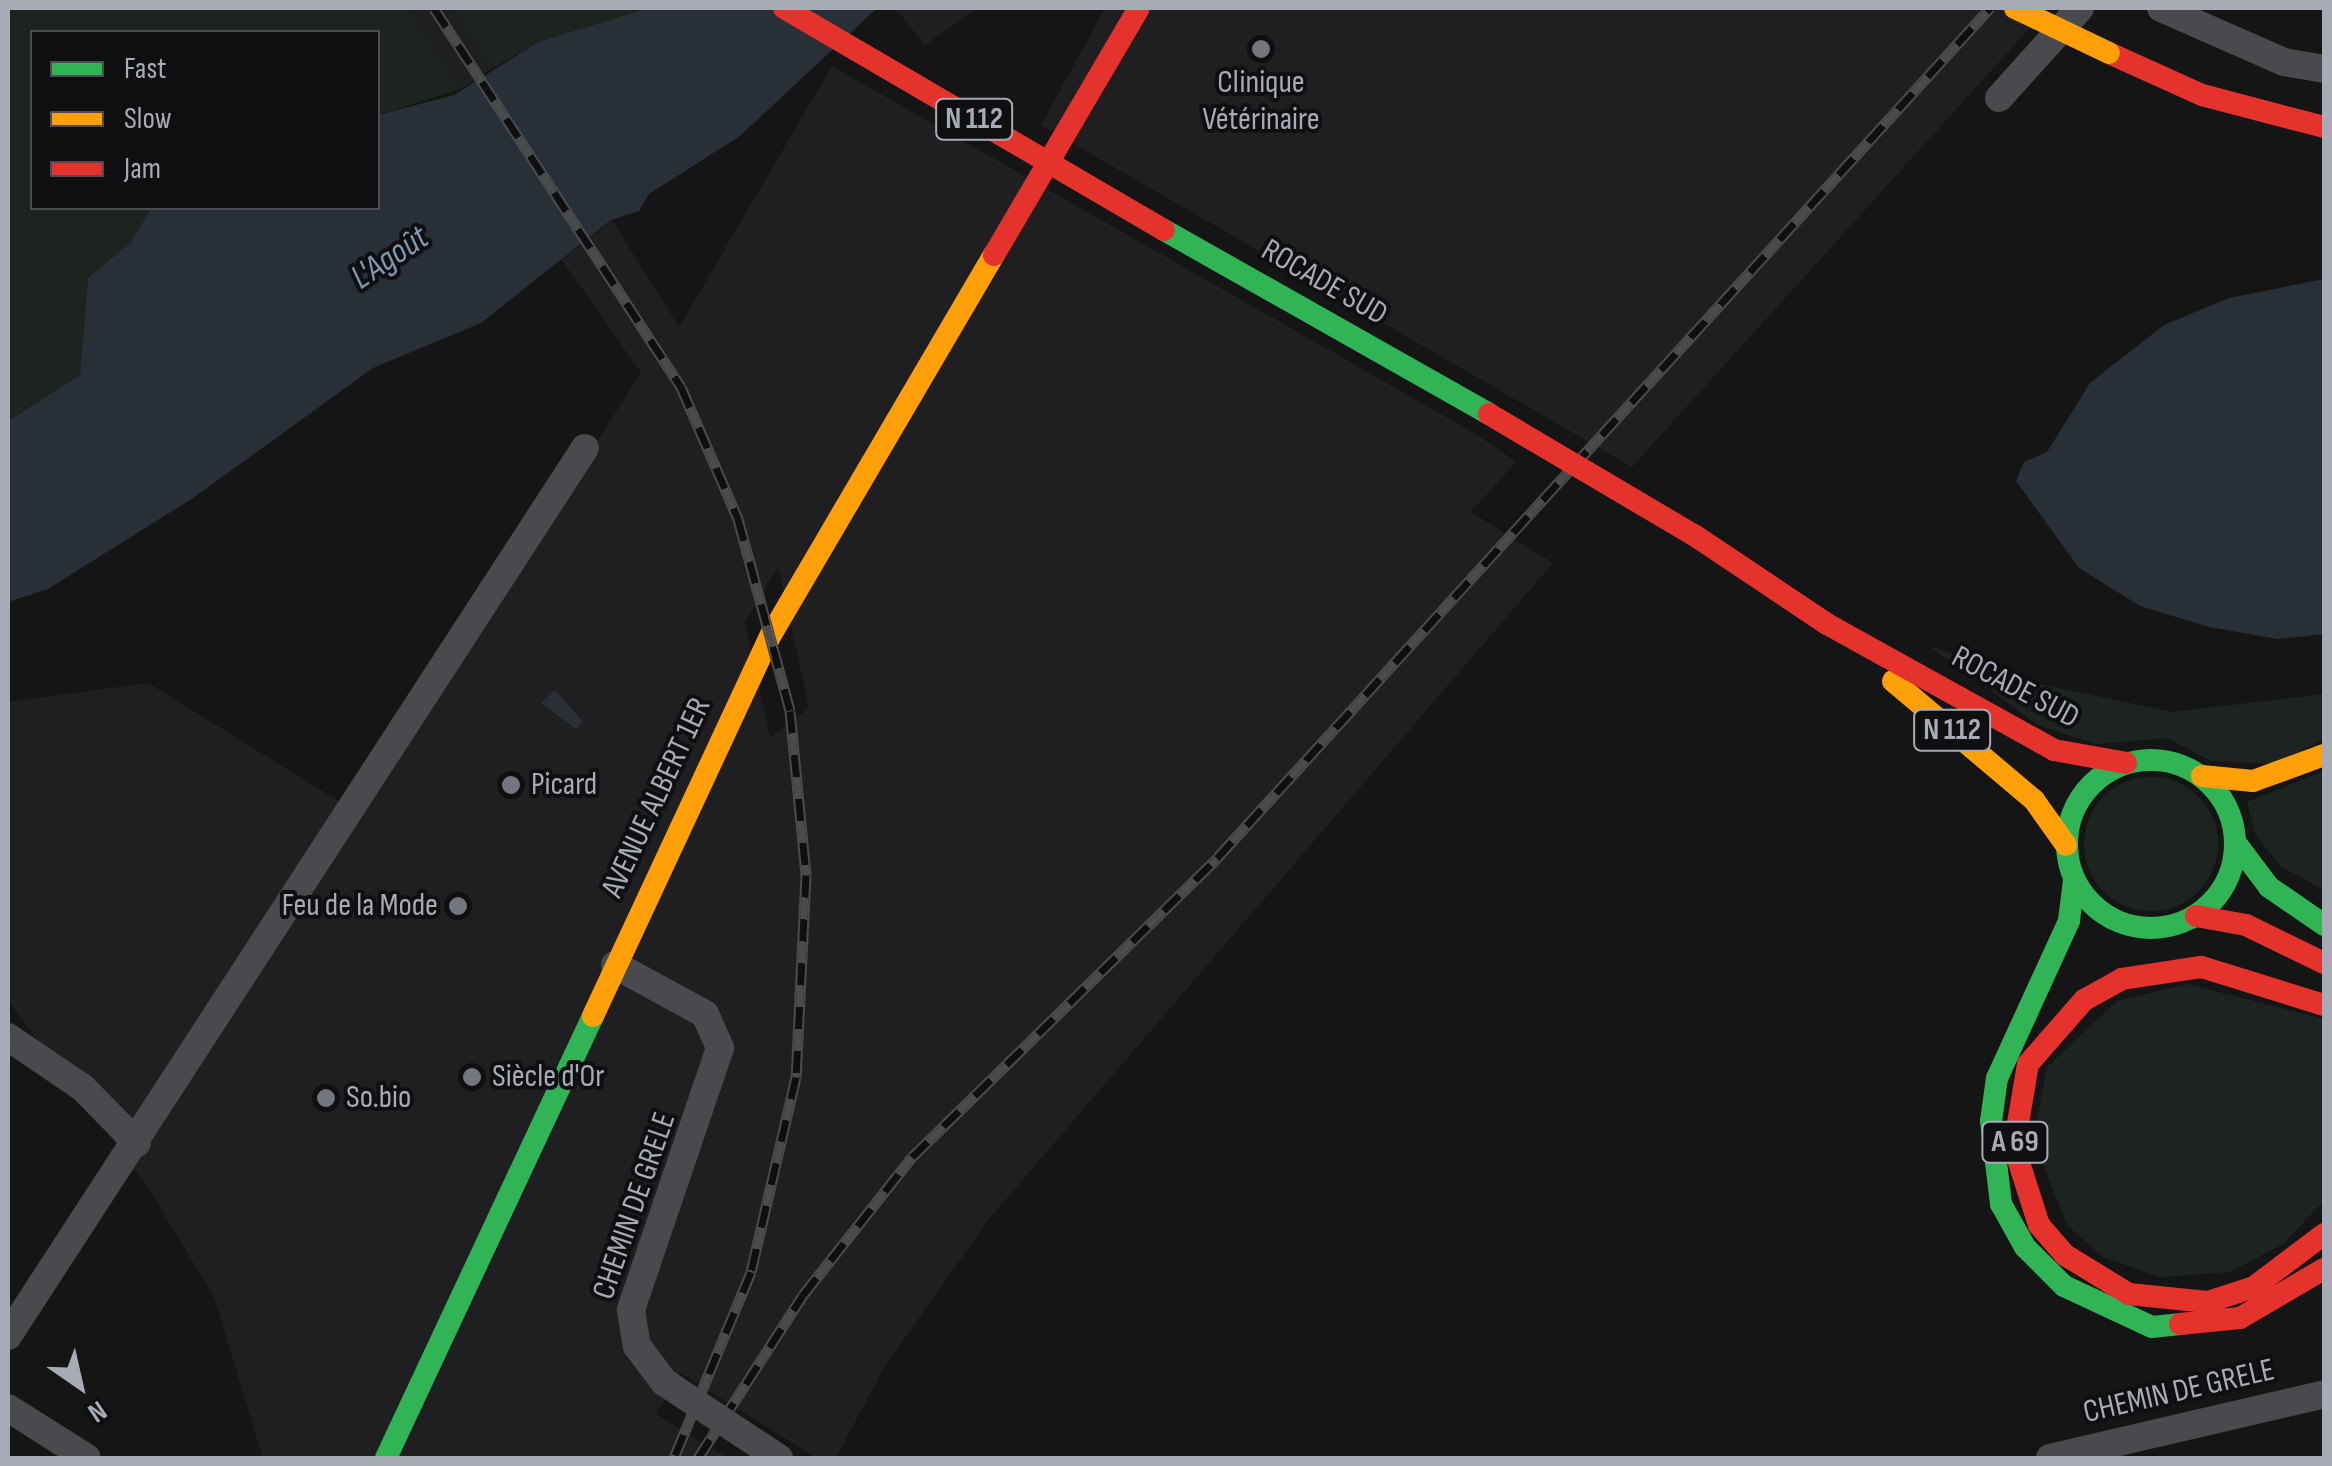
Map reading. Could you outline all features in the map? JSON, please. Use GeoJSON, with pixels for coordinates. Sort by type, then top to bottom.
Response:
{"type":"FeatureCollection","features":[{"type":"Feature","properties":{"kind":"main road","name":"ROCADE SUD"},"geometry":{"type":"LineString","coordinates":[[784,8],[1694,535],[1827,624],[2054,750],[2126,763]]}},
{"type":"Feature","properties":{"kind":"main road","name":"AVENUE ALBERT 1ER"},"geometry":{"type":"LineString","coordinates":[[386,1458],[772,634],[1139,8]]}},
{"type":"Feature","properties":{"kind":"main road"},"geometry":{"type":"LineString","coordinates":[[2014,8],[2202,95],[2324,127]]}},
{"type":"Feature","properties":{"kind":"main road","name":"ROCADE SUD"},"geometry":{"type":"LineString","coordinates":[[1827,624],[2034,800],[2066,846]]}},
{"type":"Feature","properties":{"kind":"main road"},"geometry":{"type":"LineString","coordinates":[[2324,756],[2272,778],[2202,776],[2152,759],[2126,763],[2077,804],[2066,846],[2074,880],[2113,920],[2141,928],[2196,916],[2280,937],[2324,963]]}},
{"type":"Feature","properties":{"kind":"main road"},"geometry":{"type":"LineString","coordinates":[[2202,776],[2226,806],[2236,843],[2269,888],[2324,926]]}},
{"type":"Feature","properties":{"kind":"main road"},"geometry":{"type":"LineString","coordinates":[[2196,916],[2224,884],[2236,843]]}},
{"type":"Feature","properties":{"kind":"main road","name":"A 69"},"geometry":{"type":"LineString","coordinates":[[2074,880],[2069,921],[1997,1078],[1991,1121],[2001,1204],[2025,1247],[2064,1286],[2152,1327],[2240,1318],[2324,1269]]}},
{"type":"Feature","properties":{"kind":"main road","name":"A 69"},"geometry":{"type":"LineString","coordinates":[[2324,1005],[2215,969],[2122,980],[2084,1000],[2028,1064],[2014,1147],[2039,1225],[2064,1255],[2129,1294],[2208,1302],[2254,1288],[2324,1234]]}},
{"type":"Feature","properties":{"kind":"street"},"geometry":{"type":"LineString","coordinates":[[1999,98],[2080,8]]}},
{"type":"Feature","properties":{"kind":"street"},"geometry":{"type":"LineString","coordinates":[[2161,8],[2284,62],[2324,69]]}},
{"type":"Feature","properties":{"kind":"street"},"geometry":{"type":"LineString","coordinates":[[8,1336],[137,1143],[585,448]]}},
{"type":"Feature","properties":{"kind":"street","name":"CHEMIN DE GRELE"},"geometry":{"type":"LineString","coordinates":[[615,966],[689,1001],[718,1029],[714,1088],[631,1310],[638,1346],[664,1382],[780,1458]]}},
{"type":"Feature","properties":{"kind":"street"},"geometry":{"type":"LineString","coordinates":[[8,1038],[83,1088],[137,1143]]}},
{"type":"Feature","properties":{"kind":"street","name":"CHEMIN DE GRELE"},"geometry":{"type":"LineString","coordinates":[[2050,1458],[2324,1394]]}},
{"type":"Feature","properties":{"kind":"street"},"geometry":{"type":"LineString","coordinates":[[8,1410],[87,1458]]}},
{"type":"Feature","properties":{"kind":"shaded area"},"geometry":{"type":"Polygon","coordinates":[[[8,8],[405,8],[461,89],[380,114],[380,30],[30,30],[30,210],[150,210],[131,242],[88,278],[80,375],[8,421],[8,8]]]}},
{"type":"Feature","properties":{"kind":"shaded area"},"geometry":{"type":"Polygon","coordinates":[[[405,8],[452,8],[493,68],[461,89],[405,8]]]}},
{"type":"Feature","properties":{"kind":"shaded area"},"geometry":{"type":"Polygon","coordinates":[[[452,8],[648,8],[538,42],[493,68],[452,8]]]}},
{"type":"Feature","properties":{"kind":"shaded area"},"geometry":{"type":"Polygon","coordinates":[[[895,8],[978,8],[925,45],[895,8]]]}},
{"type":"Feature","properties":{"kind":"shaded area"},"geometry":{"type":"Polygon","coordinates":[[[1105,8],[2048,8],[1632,467],[1041,125],[1105,8]]]}},
{"type":"Feature","properties":{"kind":"shaded area"},"geometry":{"type":"Polygon","coordinates":[[[832,66],[1476,434],[1516,462],[1471,512],[1553,563],[989,1219],[883,1369],[836,1458],[816,1458],[681,1373],[656,1414],[728,1458],[263,1458],[214,1297],[149,1189],[8,1001],[8,702],[148,683],[358,813],[641,373],[562,260],[612,220],[679,327],[832,66]],[[778,567],[745,622],[770,738],[809,708],[778,567]]]}},
{"type":"Feature","properties":{"kind":"shaded area"},"geometry":{"type":"Polygon","coordinates":[[[1929,646],[2040,684],[2172,712],[2324,694],[2324,738],[2279,764],[2211,761],[2167,738],[2096,744],[2038,725],[1929,646]]]}},
{"type":"Feature","properties":{"kind":"shaded area"},"geometry":{"type":"Polygon","coordinates":[[[2324,771],[2324,890],[2280,866],[2255,834],[2247,802],[2324,771]]]}},
{"type":"Feature","properties":{"kind":"shaded area"},"geometry":{"type":"Polygon","coordinates":[[[2151,777],[2177,782],[2198,797],[2213,818],[2218,844],[2213,870],[2198,891],[2177,906],[2151,911],[2125,906],[2104,891],[2089,870],[2084,844],[2089,818],[2104,797],[2125,782],[2151,777]]]}},
{"type":"Feature","properties":{"kind":"shaded area"},"geometry":{"type":"Polygon","coordinates":[[[2187,984],[2324,1019],[2324,1201],[2283,1244],[2230,1272],[2160,1277],[2103,1257],[2067,1225],[2033,1140],[2047,1067],[2117,1001],[2187,984]]]}},
{"type":"Feature","properties":{"kind":"water","name":"L'Agoût"},"geometry":{"type":"Polygon","coordinates":[[[648,8],[877,8],[740,136],[649,194],[639,211],[611,220],[481,323],[373,368],[193,498],[48,589],[8,602],[8,421],[80,375],[88,278],[131,242],[150,210],[380,210],[380,114],[454,95],[538,42],[648,8]]]}},
{"type":"Feature","properties":{"kind":"water"},"geometry":{"type":"Polygon","coordinates":[[[2324,279],[2324,634],[2278,639],[2209,627],[2140,606],[2079,568],[2016,481],[2024,462],[2047,452],[2090,383],[2164,325],[2229,298],[2324,279]]]}},
{"type":"Feature","properties":{"kind":"water"},"geometry":{"type":"Polygon","coordinates":[[[555,690],[583,722],[576,729],[541,703],[555,690]]]}},
{"type":"Feature","properties":{"kind":"railway"},"geometry":{"type":"LineString","coordinates":[[434,8],[681,387],[738,519],[790,711],[806,875],[796,1077],[751,1272],[674,1458]]}},
{"type":"Feature","properties":{"kind":"railway"},"geometry":{"type":"LineString","coordinates":[[698,1458],[803,1295],[912,1157],[1217,858],[1990,8]]}},
{"type":"Feature","properties":{"kind":"traffic: fast"},"geometry":{"type":"LineString","coordinates":[[1164,230],[1489,414]]}},
{"type":"Feature","properties":{"kind":"traffic: fast"},"geometry":{"type":"LineString","coordinates":[[2151,760],[2183,766],[2210,785],[2229,812],[2235,844],[2229,876],[2210,903],[2183,922],[2151,928],[2119,922],[2092,903],[2073,876],[2067,844],[2073,812],[2092,785],[2119,766],[2151,760]]}},
{"type":"Feature","properties":{"kind":"traffic: fast"},"geometry":{"type":"LineString","coordinates":[[2236,843],[2269,887],[2324,925]]}},
{"type":"Feature","properties":{"kind":"traffic: fast"},"geometry":{"type":"LineString","coordinates":[[2074,880],[2069,921],[1997,1078],[1991,1121],[2001,1204],[2025,1247],[2064,1286],[2152,1327],[2180,1324]]}},
{"type":"Feature","properties":{"kind":"traffic: fast"},"geometry":{"type":"LineString","coordinates":[[386,1458],[593,1016]]}},
{"type":"Feature","properties":{"kind":"traffic: slow"},"geometry":{"type":"LineString","coordinates":[[2015,8],[2109,53]]}},
{"type":"Feature","properties":{"kind":"traffic: slow"},"geometry":{"type":"LineString","coordinates":[[593,1016],[772,633],[994,255]]}},
{"type":"Feature","properties":{"kind":"traffic: slow"},"geometry":{"type":"LineString","coordinates":[[1893,681],[2034,800],[2066,845]]}},
{"type":"Feature","properties":{"kind":"traffic: slow"},"geometry":{"type":"LineString","coordinates":[[2202,776],[2253,781],[2324,755]]}},
{"type":"Feature","properties":{"kind":"traffic: jam"},"geometry":{"type":"LineString","coordinates":[[784,8],[1164,230]]}},
{"type":"Feature","properties":{"kind":"traffic: jam"},"geometry":{"type":"LineString","coordinates":[[994,255],[1139,8]]}},
{"type":"Feature","properties":{"kind":"traffic: jam"},"geometry":{"type":"LineString","coordinates":[[2109,53],[2202,95],[2324,127]]}},
{"type":"Feature","properties":{"kind":"traffic: jam"},"geometry":{"type":"LineString","coordinates":[[1489,414],[1694,535]]}},
{"type":"Feature","properties":{"kind":"traffic: jam"},"geometry":{"type":"LineString","coordinates":[[1694,535],[1827,624],[2054,750],[2126,763]]}},
{"type":"Feature","properties":{"kind":"traffic: jam"},"geometry":{"type":"LineString","coordinates":[[2196,916],[2246,925],[2324,963]]}},
{"type":"Feature","properties":{"kind":"traffic: jam"},"geometry":{"type":"LineString","coordinates":[[2324,1005],[2201,967],[2122,979],[2084,1000],[2028,1064],[2014,1147],[2039,1225],[2065,1255],[2129,1294],[2208,1302],[2254,1287],[2324,1234]]}},
{"type":"Feature","properties":{"kind":"traffic: jam"},"geometry":{"type":"LineString","coordinates":[[2180,1324],[2240,1318],[2324,1269]]}},
{"type":"Feature","properties":{"kind":"place","name":"Clinique Vétérinaire"},"geometry":{"type":"Point","coordinates":[1261,49]}},
{"type":"Feature","properties":{"kind":"place","name":"Picard"},"geometry":{"type":"Point","coordinates":[511,785]}},
{"type":"Feature","properties":{"kind":"place","name":"Feu de la Mode"},"geometry":{"type":"Point","coordinates":[458,906]}},
{"type":"Feature","properties":{"kind":"place","name":"Siècle d'Or"},"geometry":{"type":"Point","coordinates":[472,1077]}},
{"type":"Feature","properties":{"kind":"place","name":"So.bio"},"geometry":{"type":"Point","coordinates":[326,1098]}}]}
